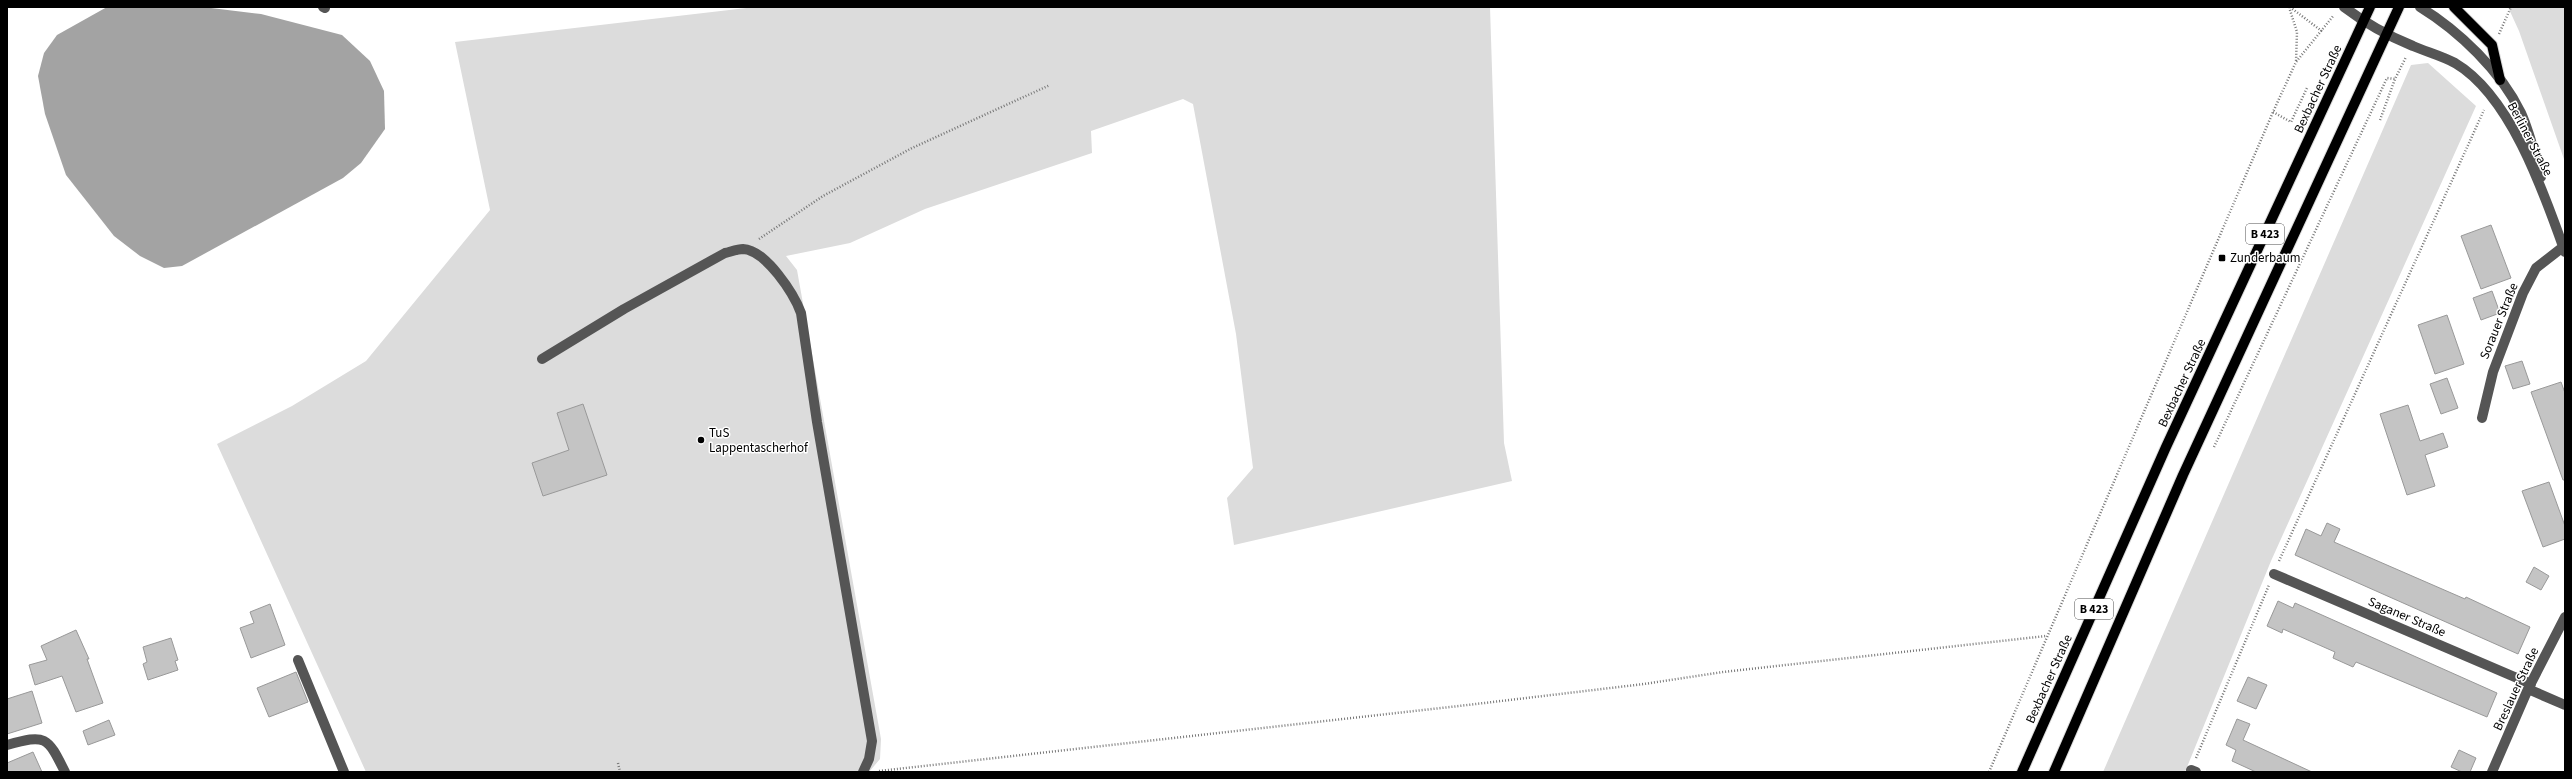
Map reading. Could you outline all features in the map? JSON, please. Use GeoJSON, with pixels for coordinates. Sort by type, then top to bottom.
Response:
{"type":"FeatureCollection","features":[{"type":"Feature","properties":{"kind":"main road","name":"Bexbacher Straße"},"geometry":{"type":"LineString","coordinates":[[2022,772],[2166,447],[2370,7]]}},
{"type":"Feature","properties":{"kind":"main road"},"geometry":{"type":"LineString","coordinates":[[2054,772],[2187,468],[2399,7]]}},
{"type":"Feature","properties":{"kind":"main road"},"geometry":{"type":"LineString","coordinates":[[2454,7],[2492,45],[2500,80]]}},
{"type":"Feature","properties":{"kind":"street","name":"Berliner Straße"},"geometry":{"type":"LineString","coordinates":[[2420,7],[2464,41],[2500,80],[2520,112],[2535,155],[2547,200],[2564,250]]}},
{"type":"Feature","properties":{"kind":"street","name":"Berliner Straße"},"geometry":{"type":"LineString","coordinates":[[2340,10],[2387,34],[2455,64],[2472,76],[2491,95],[2508,120],[2547,200]]}},
{"type":"Feature","properties":{"kind":"street"},"geometry":{"type":"LineString","coordinates":[[542,359],[624,309],[725,253],[744,249],[757,254],[780,278],[795,297],[801,313],[817,422],[872,741],[869,759],[863,772]]}},
{"type":"Feature","properties":{"kind":"street","name":"Sorauer Straße"},"geometry":{"type":"LineString","coordinates":[[2482,418],[2493,372],[2523,293],[2536,268],[2564,250]]}},
{"type":"Feature","properties":{"kind":"street","name":"Saganer Straße"},"geometry":{"type":"LineString","coordinates":[[2274,574],[2529,686]]}},
{"type":"Feature","properties":{"kind":"street","name":"Breslauer Straße"},"geometry":{"type":"LineString","coordinates":[[2492,772],[2529,686],[2565,617]]}},
{"type":"Feature","properties":{"kind":"street"},"geometry":{"type":"LineString","coordinates":[[298,660],[344,772]]}},
{"type":"Feature","properties":{"kind":"street"},"geometry":{"type":"LineString","coordinates":[[2529,686],[2565,705]]}},
{"type":"Feature","properties":{"kind":"street"},"geometry":{"type":"LineString","coordinates":[[7,745],[34,738],[44,740],[53,749],[64,772]]}},
{"type":"Feature","properties":{"kind":"path"},"geometry":{"type":"LineString","coordinates":[[2289,7],[2323,32]]}},
{"type":"Feature","properties":{"kind":"path"},"geometry":{"type":"LineString","coordinates":[[2289,7],[2297,32],[2296,62]]}},
{"type":"Feature","properties":{"kind":"path"},"geometry":{"type":"LineString","coordinates":[[2492,45],[2502,31],[2511,7]]}},
{"type":"Feature","properties":{"kind":"path"},"geometry":{"type":"LineString","coordinates":[[1989,772],[2046,636],[2296,62],[2323,32],[2340,10]]}},
{"type":"Feature","properties":{"kind":"path"},"geometry":{"type":"LineString","coordinates":[[2380,120],[2406,56]]}},
{"type":"Feature","properties":{"kind":"path"},"geometry":{"type":"LineString","coordinates":[[2212,450],[2387,78],[2395,80]]}},
{"type":"Feature","properties":{"kind":"path"},"geometry":{"type":"LineString","coordinates":[[744,249],[823,196],[912,148],[998,107],[1050,85]]}},
{"type":"Feature","properties":{"kind":"path"},"geometry":{"type":"LineString","coordinates":[[2273,112],[2291,122],[2307,88]]}},
{"type":"Feature","properties":{"kind":"path"},"geometry":{"type":"LineString","coordinates":[[2194,771],[2274,574],[2491,95]]}},
{"type":"Feature","properties":{"kind":"path"},"geometry":{"type":"LineString","coordinates":[[871,772],[1459,706],[1644,684],[1723,672],[2046,636]]}},
{"type":"Feature","properties":{"kind":"path"},"geometry":{"type":"LineString","coordinates":[[618,763],[620,772]]}},
{"type":"Feature","properties":{"kind":"shaded area"},"geometry":{"type":"Polygon","coordinates":[[[107,7],[203,7],[261,14],[342,35],[370,61],[384,91],[385,129],[361,163],[343,178],[182,266],[164,268],[140,256],[114,236],[66,175],[45,114],[38,76],[44,53],[57,35],[107,7]]]}},
{"type":"Feature","properties":{"kind":"shaded area"},"geometry":{"type":"Polygon","coordinates":[[[755,7],[1490,7],[1504,443],[1512,481],[1234,545],[1227,498],[1253,468],[1236,334],[1193,104],[1183,99],[1091,131],[1092,153],[925,209],[850,243],[786,256],[797,270],[881,739],[880,759],[869,772],[366,772],[217,444],[292,406],[366,361],[490,210],[455,42],[755,7]]]}},
{"type":"Feature","properties":{"kind":"shaded area"},"geometry":{"type":"Polygon","coordinates":[[[2508,7],[2565,7],[2565,162],[2519,31],[2508,7]]]}},
{"type":"Feature","properties":{"kind":"shaded area"},"geometry":{"type":"Polygon","coordinates":[[[2428,63],[2476,106],[2271,561],[2185,772],[2103,772],[2411,65],[2428,63]]]}},
{"type":"Feature","properties":{"kind":"building"},"geometry":{"type":"Polygon","coordinates":[[[2491,225],[2511,278],[2481,289],[2461,236],[2491,225]]]}},
{"type":"Feature","properties":{"kind":"building"},"geometry":{"type":"Polygon","coordinates":[[[2492,291],[2500,313],[2481,320],[2473,298],[2492,291]]]}},
{"type":"Feature","properties":{"kind":"building"},"geometry":{"type":"Polygon","coordinates":[[[2447,315],[2464,364],[2435,374],[2418,325],[2447,315]]]}},
{"type":"Feature","properties":{"kind":"building"},"geometry":{"type":"Polygon","coordinates":[[[2522,361],[2530,384],[2513,389],[2505,366],[2522,361]]]}},
{"type":"Feature","properties":{"kind":"building"},"geometry":{"type":"Polygon","coordinates":[[[2447,378],[2458,408],[2441,414],[2430,384],[2447,378]]]}},
{"type":"Feature","properties":{"kind":"building"},"geometry":{"type":"Polygon","coordinates":[[[2561,382],[2565,393],[2565,480],[2563,480],[2531,392],[2561,382]]]}},
{"type":"Feature","properties":{"kind":"building"},"geometry":{"type":"Polygon","coordinates":[[[583,404],[607,475],[543,496],[532,463],[569,450],[557,413],[583,404]]]}},
{"type":"Feature","properties":{"kind":"building"},"geometry":{"type":"Polygon","coordinates":[[[2408,405],[2420,441],[2443,433],[2448,447],[2425,455],[2435,486],[2407,495],[2380,414],[2408,405]]]}},
{"type":"Feature","properties":{"kind":"building"},"geometry":{"type":"Polygon","coordinates":[[[2549,482],[2565,526],[2565,539],[2543,547],[2522,491],[2549,482]]]}},
{"type":"Feature","properties":{"kind":"building"},"geometry":{"type":"Polygon","coordinates":[[[2327,523],[2340,529],[2334,542],[2465,599],[2466,597],[2530,627],[2518,654],[2295,555],[2306,529],[2321,536],[2327,523]]]}},
{"type":"Feature","properties":{"kind":"building"},"geometry":{"type":"Polygon","coordinates":[[[2534,567],[2549,576],[2541,590],[2526,582],[2534,567]]]}},
{"type":"Feature","properties":{"kind":"building"},"geometry":{"type":"Polygon","coordinates":[[[2278,601],[2293,608],[2295,603],[2497,693],[2487,717],[2356,662],[2353,667],[2333,658],[2335,652],[2283,629],[2282,633],[2267,626],[2278,601]]]}},
{"type":"Feature","properties":{"kind":"building"},"geometry":{"type":"Polygon","coordinates":[[[270,604],[285,645],[251,658],[240,628],[254,623],[250,612],[270,604]]]}},
{"type":"Feature","properties":{"kind":"building"},"geometry":{"type":"Polygon","coordinates":[[[76,630],[89,659],[87,659],[103,703],[76,712],[62,676],[35,685],[29,665],[47,660],[41,646],[76,630]]]}},
{"type":"Feature","properties":{"kind":"building"},"geometry":{"type":"Polygon","coordinates":[[[171,638],[178,660],[175,661],[178,670],[148,680],[143,664],[147,662],[143,647],[171,638]]]}},
{"type":"Feature","properties":{"kind":"building"},"geometry":{"type":"Polygon","coordinates":[[[296,672],[308,702],[269,717],[257,688],[296,672]]]}},
{"type":"Feature","properties":{"kind":"building"},"geometry":{"type":"Polygon","coordinates":[[[2248,677],[2267,685],[2256,709],[2237,701],[2248,677]]]}},
{"type":"Feature","properties":{"kind":"building"},"geometry":{"type":"Polygon","coordinates":[[[32,691],[42,723],[7,734],[7,699],[32,691]]]}},
{"type":"Feature","properties":{"kind":"building"},"geometry":{"type":"Polygon","coordinates":[[[2237,719],[2250,724],[2243,740],[2312,772],[2256,772],[2232,761],[2236,750],[2226,745],[2237,719]]]}},
{"type":"Feature","properties":{"kind":"building"},"geometry":{"type":"Polygon","coordinates":[[[109,720],[115,735],[88,745],[83,731],[109,720]]]}},
{"type":"Feature","properties":{"kind":"building"},"geometry":{"type":"Polygon","coordinates":[[[2459,750],[2476,758],[2470,772],[2462,772],[2451,767],[2459,750]]]}},
{"type":"Feature","properties":{"kind":"building"},"geometry":{"type":"Polygon","coordinates":[[[33,752],[42,772],[7,772],[7,763],[33,752]]]}},
{"type":"Feature","properties":{"kind":"place","name":"Zunderbaum"},"geometry":{"type":"Point","coordinates":[2222,258]}},
{"type":"Feature","properties":{"kind":"place","name":"TuS Lappentascherhof"},"geometry":{"type":"Point","coordinates":[701,440]}}]}
